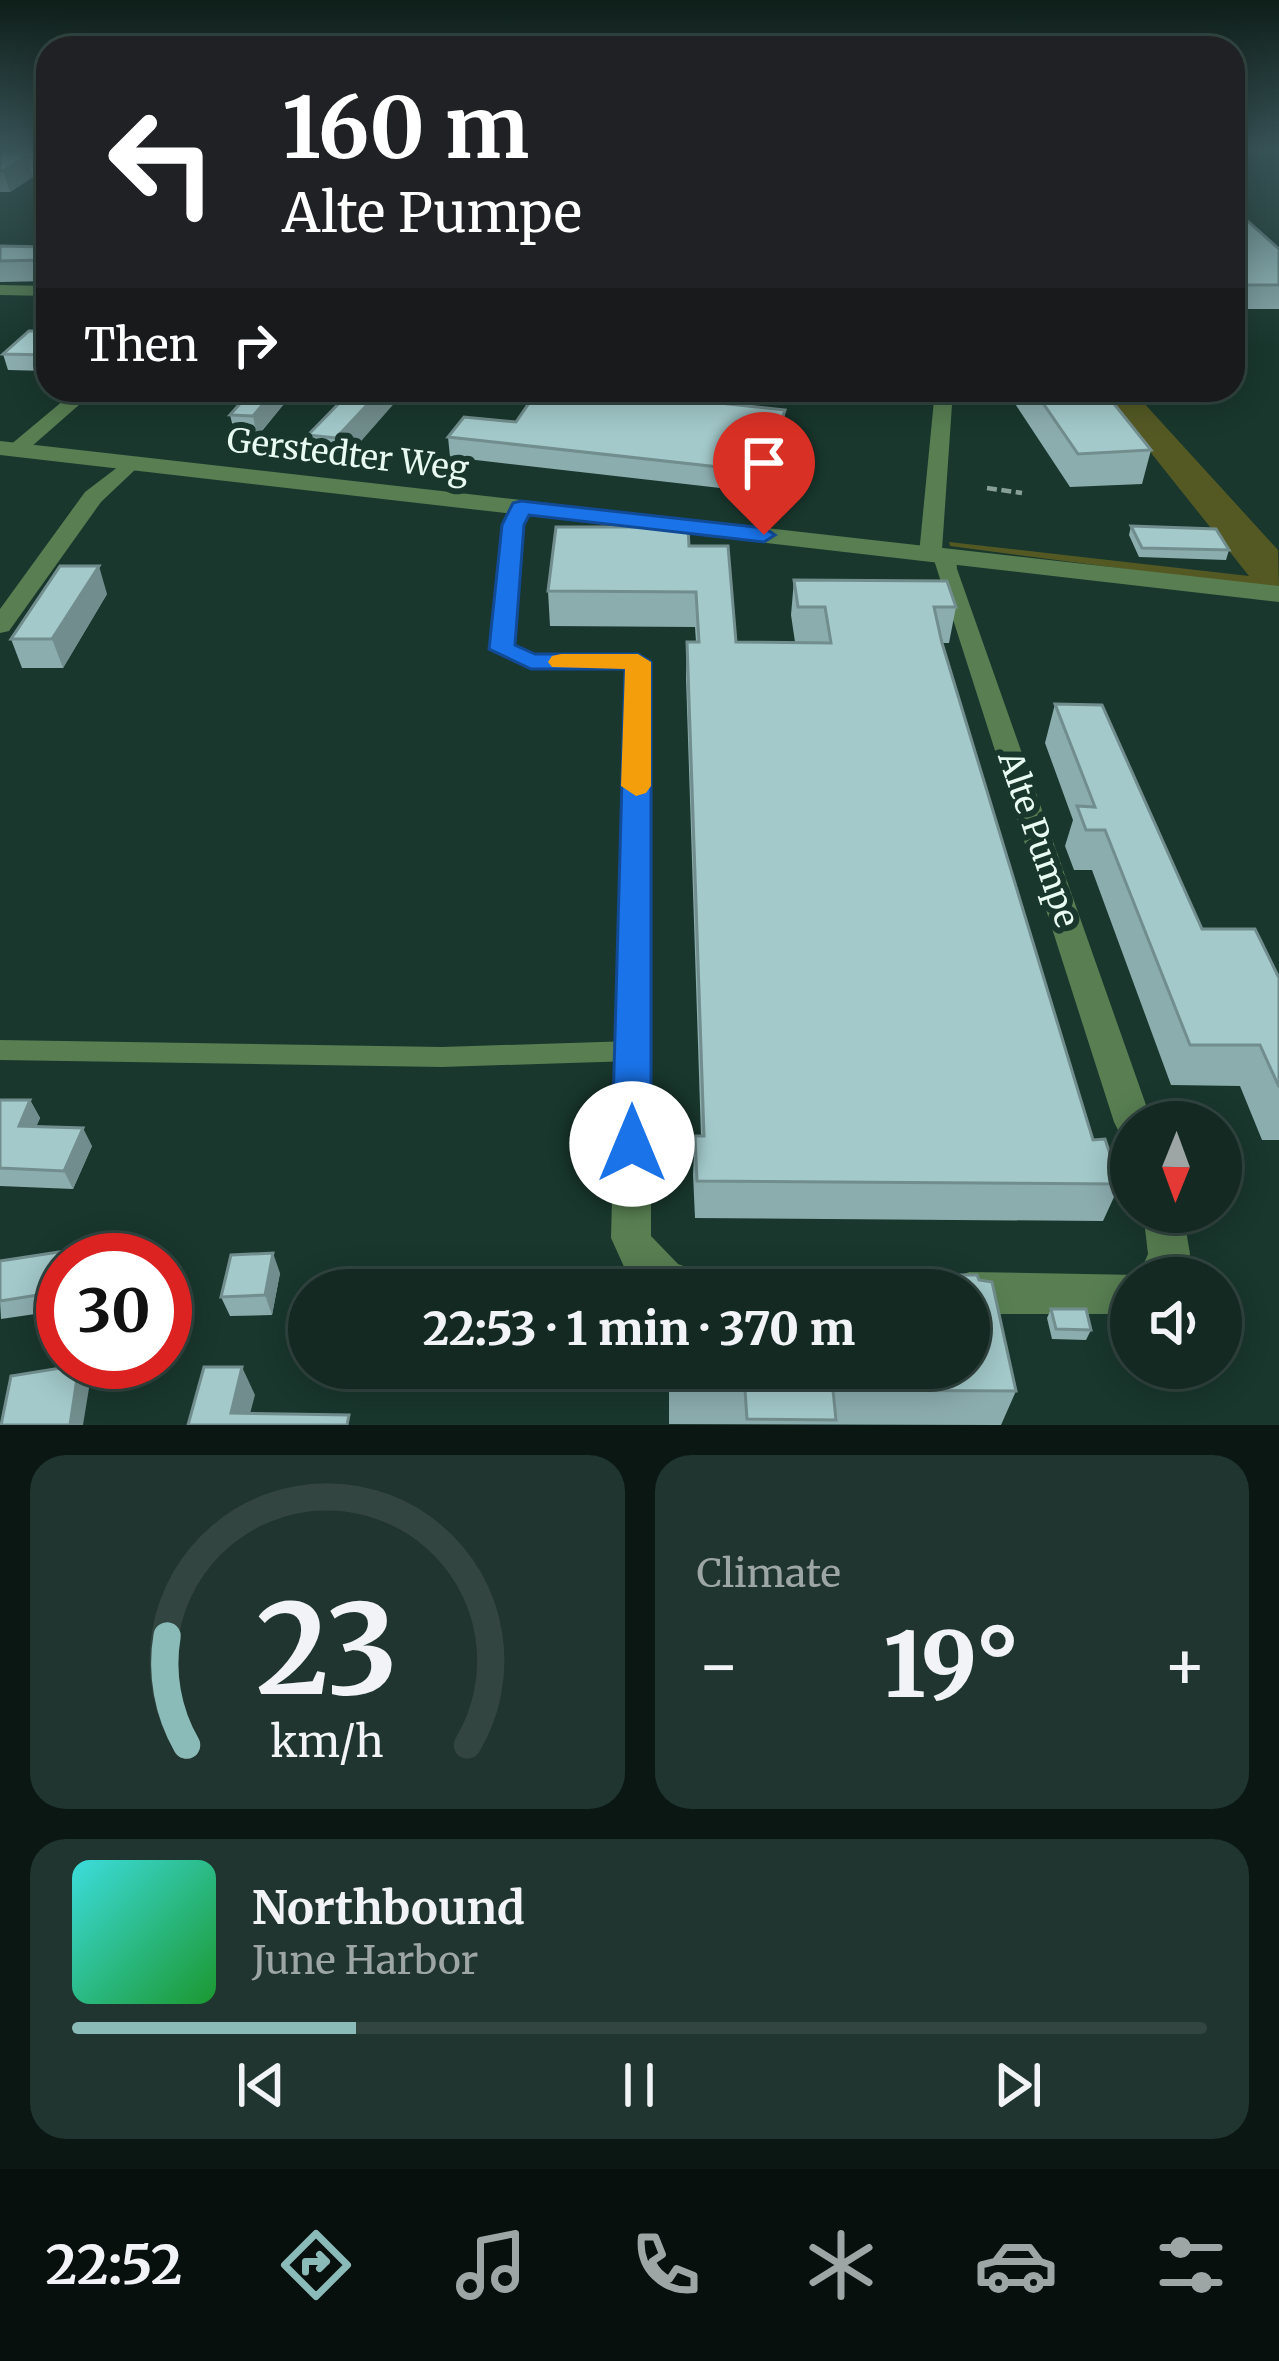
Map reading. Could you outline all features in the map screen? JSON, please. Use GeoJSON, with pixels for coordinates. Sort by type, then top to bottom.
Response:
{"type":"FeatureCollection","features":[{"type":"Feature","properties":{"kind":"street"},"geometry":{"type":"LineString","coordinates":[[0,290],[36,291]]}},
{"type":"Feature","properties":{"kind":"street"},"geometry":{"type":"LineString","coordinates":[[8,449],[71,402]]}},
{"type":"Feature","properties":{"kind":"street","name":"Alte Pumpe"},"geometry":{"type":"LineString","coordinates":[[944,402],[938,555],[1126,1101]]}},
{"type":"Feature","properties":{"kind":"street","name":"Gerstedter Weg"},"geometry":{"type":"LineString","coordinates":[[8,449],[1270,593]]}},
{"type":"Feature","properties":{"kind":"street"},"geometry":{"type":"LineString","coordinates":[[0,626],[85,507],[131,463]]}},
{"type":"Feature","properties":{"kind":"street"},"geometry":{"type":"LineString","coordinates":[[521,507],[513,525],[502,649],[531,662],[638,662],[631,1238],[640,1260],[653,1269]]}},
{"type":"Feature","properties":{"kind":"street"},"geometry":{"type":"LineString","coordinates":[[990,1293],[1110,1293]]}},
{"type":"Feature","properties":{"kind":"lane"},"geometry":{"type":"LineString","coordinates":[[0,1051],[442,1057],[632,1051]]}},
{"type":"Feature","properties":{"kind":"path"},"geometry":{"type":"LineString","coordinates":[[987,488],[1022,493]]}},
{"type":"Feature","properties":{"kind":"green space"},"geometry":{"type":"Polygon","coordinates":[[[1111,402],[1143,402],[1278,550],[1279,589],[950,546],[949,542],[1249,576],[1111,402]]]}},
{"type":"Feature","properties":{"kind":"building"},"geometry":{"type":"Polygon","coordinates":[[[1245,219],[1279,249],[1279,285],[1245,285],[1245,219]]]}},
{"type":"Feature","properties":{"kind":"building"},"geometry":{"type":"Polygon","coordinates":[[[0,246],[36,247],[36,260],[0,261],[0,246]]]}},
{"type":"Feature","properties":{"kind":"building"},"geometry":{"type":"Polygon","coordinates":[[[29,331],[36,331],[36,355],[3,354],[29,331]]]}},
{"type":"Feature","properties":{"kind":"building"},"geometry":{"type":"Polygon","coordinates":[[[241,402],[265,402],[253,416],[230,415],[241,402]]]}},
{"type":"Feature","properties":{"kind":"building"},"geometry":{"type":"Polygon","coordinates":[[[340,402],[370,402],[336,438],[308,435],[340,402]]]}},
{"type":"Feature","properties":{"kind":"building"},"geometry":{"type":"Polygon","coordinates":[[[530,402],[709,402],[785,410],[772,449],[781,450],[774,473],[448,437],[464,417],[516,422],[530,402]]]}},
{"type":"Feature","properties":{"kind":"building"},"geometry":{"type":"Polygon","coordinates":[[[1042,402],[1113,402],[1151,450],[1078,454],[1042,402]]]}},
{"type":"Feature","properties":{"kind":"building"},"geometry":{"type":"Polygon","coordinates":[[[1131,526],[1216,529],[1229,550],[1142,548],[1131,526]]]}},
{"type":"Feature","properties":{"kind":"building"},"geometry":{"type":"Polygon","coordinates":[[[556,527],[688,527],[689,546],[728,546],[736,642],[831,643],[825,607],[798,607],[794,580],[947,581],[956,607],[934,607],[942,643],[1093,1140],[1105,1139],[1110,1154],[1110,1184],[697,1181],[695,1136],[704,1136],[687,642],[699,642],[696,592],[548,591],[556,527]]]}},
{"type":"Feature","properties":{"kind":"building"},"geometry":{"type":"Polygon","coordinates":[[[60,566],[99,566],[52,639],[11,639],[60,566]]]}},
{"type":"Feature","properties":{"kind":"building"},"geometry":{"type":"Polygon","coordinates":[[[1055,704],[1102,705],[1202,929],[1255,929],[1279,978],[1279,1087],[1260,1045],[1190,1045],[1105,830],[1086,830],[1077,806],[1095,807],[1055,704]]]}},
{"type":"Feature","properties":{"kind":"building"},"geometry":{"type":"Polygon","coordinates":[[[0,1100],[30,1100],[19,1126],[83,1128],[64,1171],[0,1168],[0,1100]]]}},
{"type":"Feature","properties":{"kind":"building"},"geometry":{"type":"Polygon","coordinates":[[[273,1253],[265,1295],[221,1297],[231,1255],[273,1253]]]}},
{"type":"Feature","properties":{"kind":"building"},"geometry":{"type":"Polygon","coordinates":[[[36,1255],[36,1295],[0,1301],[0,1261],[36,1255]]]}},
{"type":"Feature","properties":{"kind":"building"},"geometry":{"type":"Polygon","coordinates":[[[990,1282],[1016,1391],[833,1390],[836,1420],[747,1419],[745,1390],[671,1389],[990,1389],[990,1282]]]}},
{"type":"Feature","properties":{"kind":"building"},"geometry":{"type":"Polygon","coordinates":[[[1051,1309],[1086,1309],[1091,1330],[1056,1329],[1051,1309]]]}},
{"type":"Feature","properties":{"kind":"building"},"geometry":{"type":"Polygon","coordinates":[[[204,1367],[242,1367],[231,1413],[349,1415],[347,1425],[188,1425],[204,1367]]]}},
{"type":"Feature","properties":{"kind":"building"},"geometry":{"type":"Polygon","coordinates":[[[36,1372],[36,1389],[75,1389],[70,1425],[1,1425],[11,1376],[36,1372]]]}},
{"type":"Feature","properties":{"kind":"slow traffic"},"geometry":{"type":"LineString","coordinates":[[561,662],[638,662],[636,786]]}},
{"type":"Feature","properties":{"kind":"route"},"geometry":{"type":"LineString","coordinates":[[632,1144],[638,662],[531,662],[502,649],[513,525],[521,507],[764,535]]}}]}
